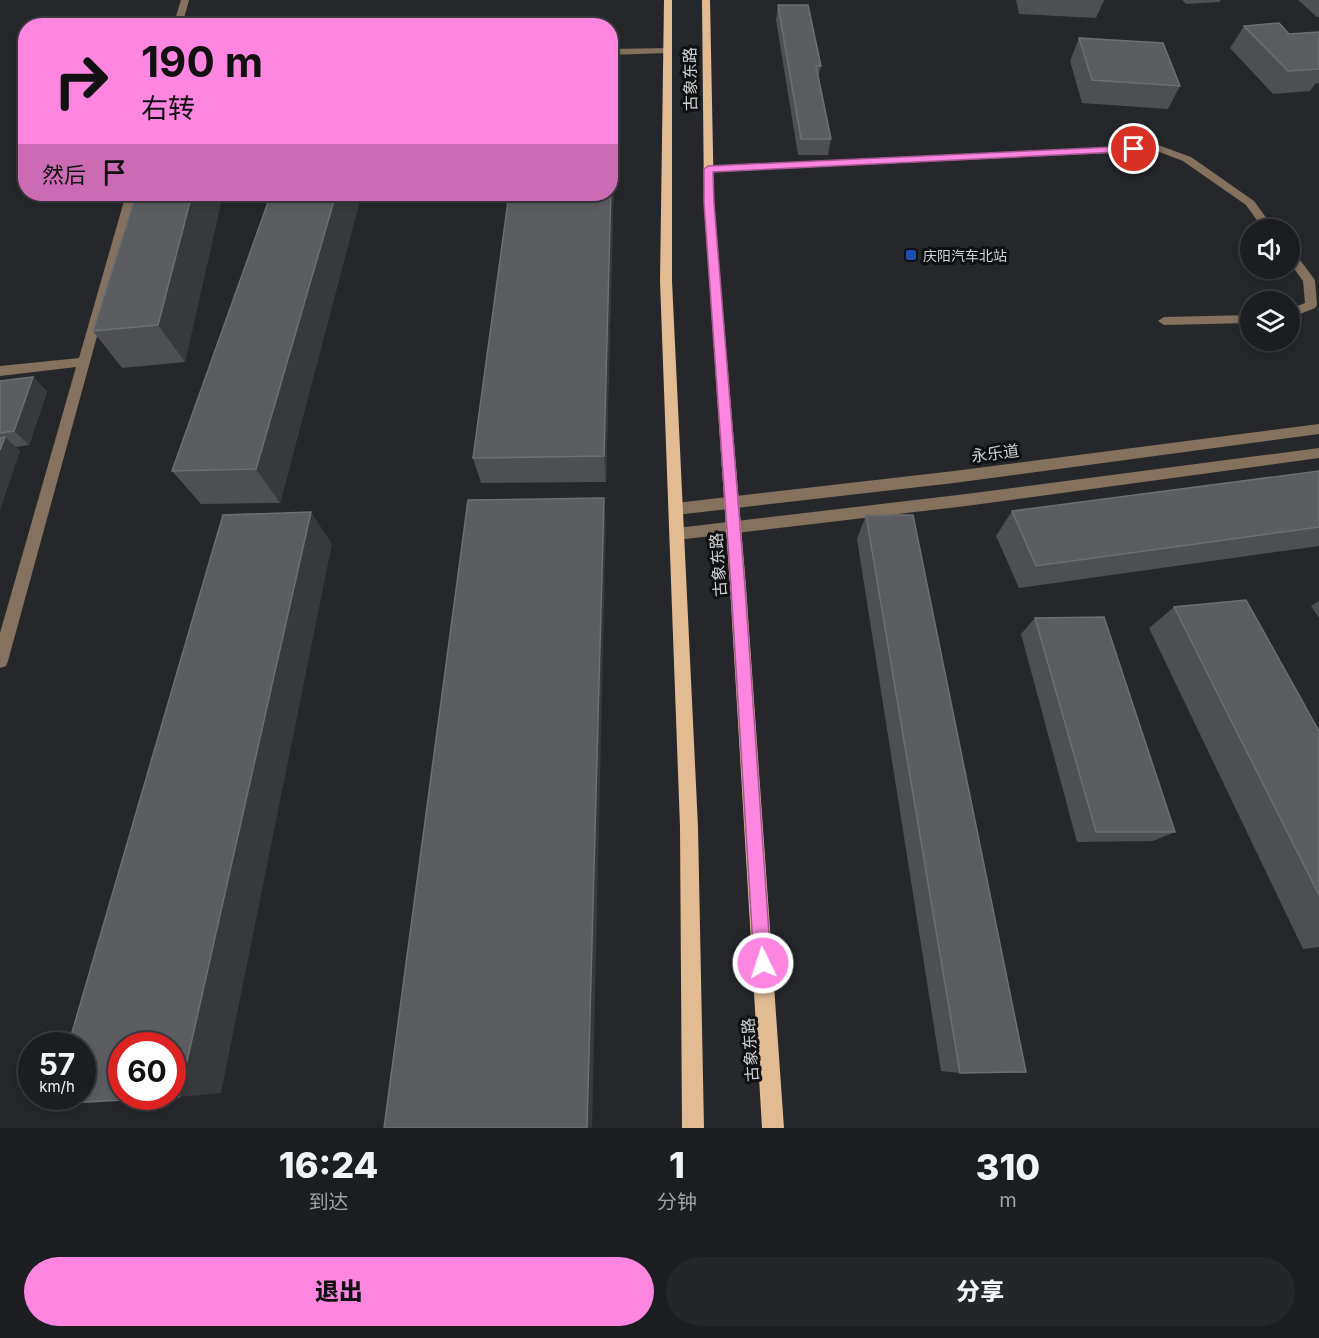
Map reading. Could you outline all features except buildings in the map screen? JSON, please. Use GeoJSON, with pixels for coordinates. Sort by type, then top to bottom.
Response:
{"type":"FeatureCollection","features":[{"type":"Feature","properties":{"kind":"main road","name":"古象东路"},"geometry":{"type":"LineString","coordinates":[[668,0],[666,281],[689,827],[693,1128]]}},
{"type":"Feature","properties":{"kind":"main road","name":"古象东路"},"geometry":{"type":"LineString","coordinates":[[706,0],[710,214],[732,503],[773,1128]]}},
{"type":"Feature","properties":{"kind":"street"},"geometry":{"type":"LineString","coordinates":[[179,18],[185,0]]}},
{"type":"Feature","properties":{"kind":"street"},"geometry":{"type":"LineString","coordinates":[[618,52],[668,50]]}},
{"type":"Feature","properties":{"kind":"street"},"geometry":{"type":"LineString","coordinates":[[708,169],[1158,147],[1187,159],[1250,203],[1262,219]]}},
{"type":"Feature","properties":{"kind":"street"},"geometry":{"type":"LineString","coordinates":[[0,662],[129,201]]}},
{"type":"Feature","properties":{"kind":"street"},"geometry":{"type":"LineString","coordinates":[[1300,268],[1309,280],[1311,305],[1300,310]]}},
{"type":"Feature","properties":{"kind":"street"},"geometry":{"type":"LineString","coordinates":[[1164,321],[1240,320]]}},
{"type":"Feature","properties":{"kind":"street"},"geometry":{"type":"LineString","coordinates":[[0,370],[84,362]]}},
{"type":"Feature","properties":{"kind":"street","name":"永乐道"},"geometry":{"type":"LineString","coordinates":[[676,509],[954,477],[1319,429]]}},
{"type":"Feature","properties":{"kind":"street"},"geometry":{"type":"LineString","coordinates":[[677,534],[966,500],[1319,453]]}},
{"type":"Feature","properties":{"kind":"place","name":"庆阳汽车北站"},"geometry":{"type":"Point","coordinates":[911,255]}},
{"type":"Feature","properties":{"kind":"route"},"geometry":{"type":"LineString","coordinates":[[763,963],[708,169],[1134,149]]}}]}
